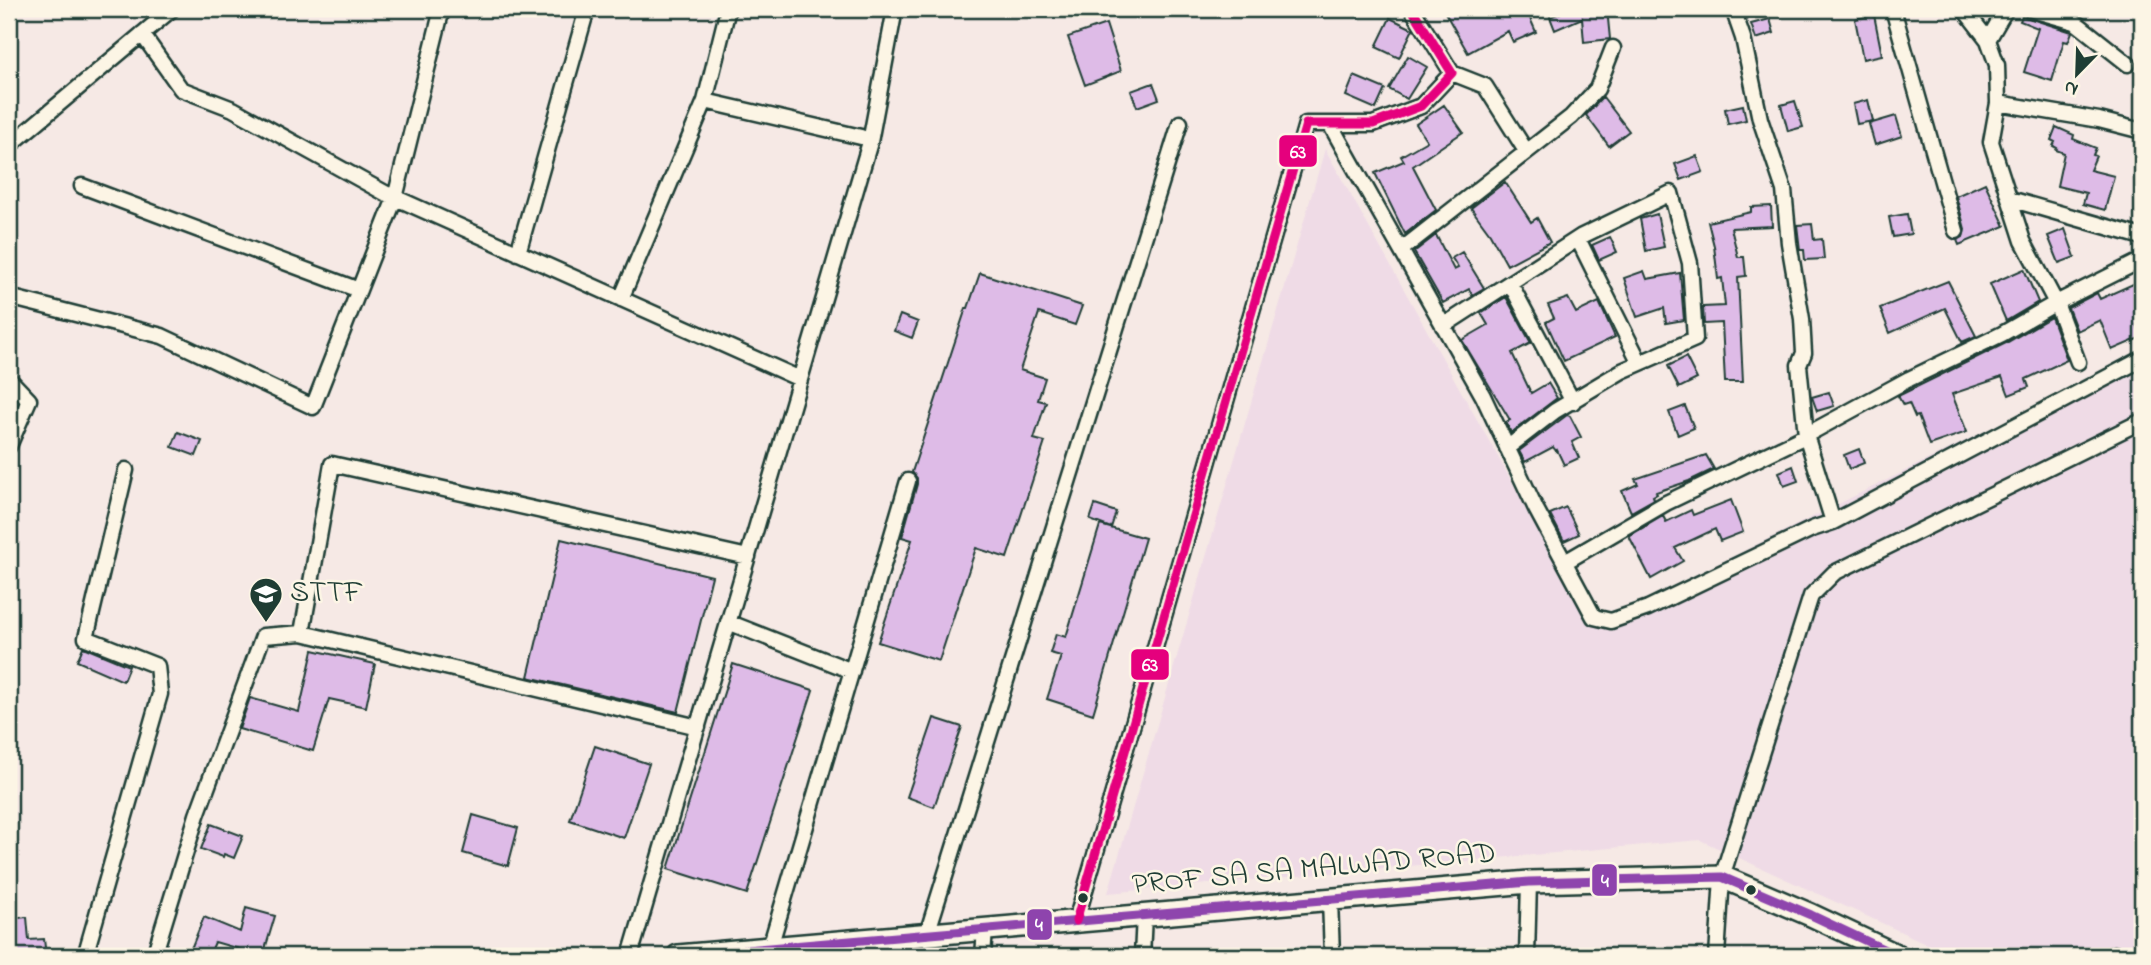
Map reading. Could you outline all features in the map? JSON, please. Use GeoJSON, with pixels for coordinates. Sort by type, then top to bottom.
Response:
{"type":"FeatureCollection","features":[{"type":"Feature","properties":{"kind":"street"},"geometry":{"type":"LineString","coordinates":[[9,146],[172,9]]}},
{"type":"Feature","properties":{"kind":"street"},"geometry":{"type":"LineString","coordinates":[[9,297],[162,336],[313,407],[395,198],[442,9]]}},
{"type":"Feature","properties":{"kind":"street"},"geometry":{"type":"LineString","coordinates":[[518,253],[587,9]]}},
{"type":"Feature","properties":{"kind":"street"},"geometry":{"type":"LineString","coordinates":[[621,299],[705,101],[728,9]]}},
{"type":"Feature","properties":{"kind":"street"},"geometry":{"type":"LineString","coordinates":[[630,956],[870,142],[895,9]]}},
{"type":"Feature","properties":{"kind":"street"},"geometry":{"type":"LineString","coordinates":[[1412,9],[1451,73],[1485,86],[1526,151]]}},
{"type":"Feature","properties":{"kind":"street"},"geometry":{"type":"LineString","coordinates":[[1734,9],[1760,119],[1784,190],[1789,243],[1802,319],[1804,353],[1799,365],[1805,435],[1833,522]]}},
{"type":"Feature","properties":{"kind":"street"},"geometry":{"type":"LineString","coordinates":[[1893,9],[1956,231]]}},
{"type":"Feature","properties":{"kind":"street"},"geometry":{"type":"LineString","coordinates":[[1964,9],[1988,40],[1997,65],[1998,103],[1991,142],[2023,241],[2056,303],[2078,362]]}},
{"type":"Feature","properties":{"kind":"street"},"geometry":{"type":"LineString","coordinates":[[1988,40],[2006,9]]}},
{"type":"Feature","properties":{"kind":"street"},"geometry":{"type":"LineString","coordinates":[[2029,9],[2077,15],[2128,64]]}},
{"type":"Feature","properties":{"kind":"street"},"geometry":{"type":"LineString","coordinates":[[142,34],[181,89],[233,109],[395,198],[800,379]]}},
{"type":"Feature","properties":{"kind":"street"},"geometry":{"type":"LineString","coordinates":[[1401,250],[1571,117],[1597,89],[1612,48]]}},
{"type":"Feature","properties":{"kind":"street"},"geometry":{"type":"LineString","coordinates":[[1076,921],[1306,124],[1373,124],[1421,106],[1451,73]]}},
{"type":"Feature","properties":{"kind":"street"},"geometry":{"type":"LineString","coordinates":[[705,101],[861,137]]}},
{"type":"Feature","properties":{"kind":"street"},"geometry":{"type":"LineString","coordinates":[[1998,103],[2099,120],[2142,131]]}},
{"type":"Feature","properties":{"kind":"street"},"geometry":{"type":"LineString","coordinates":[[927,934],[1180,123]]}},
{"type":"Feature","properties":{"kind":"street"},"geometry":{"type":"LineString","coordinates":[[1330,124],[1483,396],[1594,617],[1611,621],[1648,608],[1812,529],[1833,522],[2142,359]]}},
{"type":"Feature","properties":{"kind":"street"},"geometry":{"type":"LineString","coordinates":[[82,186],[359,290]]}},
{"type":"Feature","properties":{"kind":"street"},"geometry":{"type":"LineString","coordinates":[[1443,326],[1578,239],[1671,193],[1690,263],[1695,339],[1622,371],[1555,411],[1507,448]]}},
{"type":"Feature","properties":{"kind":"street"},"geometry":{"type":"LineString","coordinates":[[2010,199],[2142,237]]}},
{"type":"Feature","properties":{"kind":"street"},"geometry":{"type":"LineString","coordinates":[[1578,239],[1640,363]]}},
{"type":"Feature","properties":{"kind":"street"},"geometry":{"type":"LineString","coordinates":[[1565,562],[1666,503],[1805,435],[2142,260]]}},
{"type":"Feature","properties":{"kind":"street"},"geometry":{"type":"LineString","coordinates":[[1510,283],[1573,402]]}},
{"type":"Feature","properties":{"kind":"street"},"geometry":{"type":"LineString","coordinates":[[9,379],[29,400],[9,446]]}},
{"type":"Feature","properties":{"kind":"street"},"geometry":{"type":"LineString","coordinates":[[1717,956],[1722,877],[1811,596],[1834,573],[2142,421]]}},
{"type":"Feature","properties":{"kind":"street"},"geometry":{"type":"LineString","coordinates":[[303,633],[332,464],[748,557]]}},
{"type":"Feature","properties":{"kind":"street"},"geometry":{"type":"LineString","coordinates":[[85,956],[160,694],[157,666],[86,638],[126,470]]}},
{"type":"Feature","properties":{"kind":"street"},"geometry":{"type":"LineString","coordinates":[[771,947],[908,481]]}},
{"type":"Feature","properties":{"kind":"street"},"geometry":{"type":"LineString","coordinates":[[728,622],[852,671]]}},
{"type":"Feature","properties":{"kind":"street"},"geometry":{"type":"LineString","coordinates":[[154,956],[197,815],[263,636],[303,633],[698,727]]}},
{"type":"Feature","properties":{"kind":"street","name":"PROF SA SA MALWAD ROAD"},"geometry":{"type":"LineString","coordinates":[[678,956],[771,947],[825,949],[927,934],[1528,882],[1722,877],[1898,956]]}},
{"type":"Feature","properties":{"kind":"street"},"geometry":{"type":"LineString","coordinates":[[1527,956],[1528,882]]}},
{"type":"Feature","properties":{"kind":"street"},"geometry":{"type":"LineString","coordinates":[[1330,899],[1332,956]]}},
{"type":"Feature","properties":{"kind":"street"},"geometry":{"type":"LineString","coordinates":[[1142,956],[1144,915]]}},
{"type":"Feature","properties":{"kind":"street"},"geometry":{"type":"LineString","coordinates":[[983,956],[985,929]]}},
{"type":"Feature","properties":{"kind":"shaded area"},"geometry":{"type":"Polygon","coordinates":[[[1325,149],[1593,626],[2142,353],[2142,956],[1954,956],[1700,840],[1108,893],[1325,149]]]}},
{"type":"Feature","properties":{"kind":"building"},"geometry":{"type":"Polygon","coordinates":[[[1443,9],[1526,9],[1536,32],[1513,42],[1508,31],[1468,53],[1443,9]]]}},
{"type":"Feature","properties":{"kind":"building"},"geometry":{"type":"Polygon","coordinates":[[[1569,9],[1607,9],[1610,39],[1584,42],[1582,18],[1555,30],[1550,17],[1569,9]]]}},
{"type":"Feature","properties":{"kind":"building"},"geometry":{"type":"Polygon","coordinates":[[[1874,15],[1882,55],[1863,59],[1855,19],[1874,15]]]}},
{"type":"Feature","properties":{"kind":"building"},"geometry":{"type":"Polygon","coordinates":[[[2022,16],[2072,32],[2068,42],[2064,41],[2052,81],[2024,72],[2038,28],[2020,21],[2022,16]]]}},
{"type":"Feature","properties":{"kind":"building"},"geometry":{"type":"Polygon","coordinates":[[[1390,18],[1413,29],[1399,58],[1376,47],[1390,18]]]}},
{"type":"Feature","properties":{"kind":"building"},"geometry":{"type":"Polygon","coordinates":[[[1770,19],[1774,33],[1756,39],[1751,24],[1770,19]]]}},
{"type":"Feature","properties":{"kind":"building"},"geometry":{"type":"Polygon","coordinates":[[[1106,24],[1121,71],[1085,85],[1068,37],[1106,24]]]}},
{"type":"Feature","properties":{"kind":"building"},"geometry":{"type":"Polygon","coordinates":[[[1408,56],[1427,67],[1407,99],[1389,89],[1408,56]]]}},
{"type":"Feature","properties":{"kind":"building"},"geometry":{"type":"Polygon","coordinates":[[[1354,76],[1385,89],[1376,109],[1346,96],[1354,76]]]}},
{"type":"Feature","properties":{"kind":"building"},"geometry":{"type":"Polygon","coordinates":[[[1153,83],[1159,99],[1137,107],[1131,91],[1153,83]]]}},
{"type":"Feature","properties":{"kind":"building"},"geometry":{"type":"Polygon","coordinates":[[[1603,97],[1629,131],[1609,146],[1586,115],[1603,97]]]}},
{"type":"Feature","properties":{"kind":"building"},"geometry":{"type":"Polygon","coordinates":[[[1868,100],[1873,121],[1857,124],[1853,104],[1868,100]]]}},
{"type":"Feature","properties":{"kind":"building"},"geometry":{"type":"Polygon","coordinates":[[[1795,101],[1803,127],[1788,131],[1781,105],[1795,101]]]}},
{"type":"Feature","properties":{"kind":"building"},"geometry":{"type":"Polygon","coordinates":[[[1444,105],[1463,132],[1413,166],[1436,210],[1405,234],[1375,173],[1404,161],[1401,156],[1427,141],[1416,124],[1444,105]]]}},
{"type":"Feature","properties":{"kind":"building"},"geometry":{"type":"Polygon","coordinates":[[[1743,105],[1746,120],[1728,124],[1725,109],[1743,105]]]}},
{"type":"Feature","properties":{"kind":"building"},"geometry":{"type":"Polygon","coordinates":[[[1896,116],[1902,136],[1875,145],[1869,124],[1896,116]]]}},
{"type":"Feature","properties":{"kind":"building"},"geometry":{"type":"Polygon","coordinates":[[[2056,127],[2074,135],[2073,139],[2096,148],[2093,155],[2096,156],[2090,170],[2114,176],[2105,210],[2083,204],[2086,193],[2057,186],[2064,153],[2056,150],[2053,146],[2055,142],[2051,140],[2056,127]]]}},
{"type":"Feature","properties":{"kind":"building"},"geometry":{"type":"Polygon","coordinates":[[[1697,156],[1703,172],[1681,180],[1675,164],[1697,156]]]}},
{"type":"Feature","properties":{"kind":"building"},"geometry":{"type":"Polygon","coordinates":[[[1505,182],[1531,222],[1537,218],[1550,242],[1507,265],[1490,234],[1471,208],[1505,182]]]}},
{"type":"Feature","properties":{"kind":"building"},"geometry":{"type":"Polygon","coordinates":[[[1985,183],[2005,226],[1959,245],[1957,240],[1963,237],[1965,229],[1956,196],[1985,183]]]}},
{"type":"Feature","properties":{"kind":"building"},"geometry":{"type":"Polygon","coordinates":[[[1771,206],[1772,226],[1731,228],[1738,257],[1744,257],[1746,276],[1738,277],[1743,382],[1725,382],[1722,323],[1704,324],[1703,307],[1725,306],[1722,278],[1718,279],[1708,222],[1751,212],[1751,207],[1771,206]]]}},
{"type":"Feature","properties":{"kind":"building"},"geometry":{"type":"Polygon","coordinates":[[[1657,214],[1664,247],[1646,251],[1640,219],[1657,214]]]}},
{"type":"Feature","properties":{"kind":"building"},"geometry":{"type":"Polygon","coordinates":[[[1907,214],[1911,234],[1893,237],[1889,217],[1907,214]]]}},
{"type":"Feature","properties":{"kind":"building"},"geometry":{"type":"Polygon","coordinates":[[[1812,224],[1814,240],[1822,239],[1824,259],[1805,260],[1804,250],[1800,250],[1797,225],[1812,224]]]}},
{"type":"Feature","properties":{"kind":"building"},"geometry":{"type":"Polygon","coordinates":[[[2065,229],[2075,257],[2059,263],[2048,236],[2065,229]]]}},
{"type":"Feature","properties":{"kind":"building"},"geometry":{"type":"Polygon","coordinates":[[[1436,235],[1454,270],[1458,268],[1452,258],[1462,252],[1484,288],[1472,295],[1469,289],[1443,303],[1414,252],[1436,235]]]}},
{"type":"Feature","properties":{"kind":"building"},"geometry":{"type":"Polygon","coordinates":[[[1610,237],[1617,252],[1599,260],[1592,245],[1610,237]]]}},
{"type":"Feature","properties":{"kind":"building"},"geometry":{"type":"Polygon","coordinates":[[[2024,269],[2038,302],[2006,321],[1990,284],[2024,269]]]}},
{"type":"Feature","properties":{"kind":"building"},"geometry":{"type":"Polygon","coordinates":[[[1644,271],[1647,279],[1680,273],[1684,320],[1666,323],[1664,308],[1637,317],[1624,278],[1644,271]]]}},
{"type":"Feature","properties":{"kind":"building"},"geometry":{"type":"Polygon","coordinates":[[[980,273],[1082,306],[1075,325],[1039,313],[1020,370],[1045,378],[1038,400],[1046,402],[1034,439],[1045,442],[1007,558],[976,548],[939,661],[878,642],[912,540],[902,537],[917,484],[917,478],[912,472],[980,273]]]}},
{"type":"Feature","properties":{"kind":"building"},"geometry":{"type":"Polygon","coordinates":[[[2142,280],[2142,323],[2137,325],[2142,337],[2112,350],[2100,320],[2077,331],[2068,308],[2097,293],[2100,299],[2142,280]]]}},
{"type":"Feature","properties":{"kind":"building"},"geometry":{"type":"Polygon","coordinates":[[[1948,281],[1976,336],[1962,342],[1945,308],[1890,333],[1880,308],[1948,281]]]}},
{"type":"Feature","properties":{"kind":"building"},"geometry":{"type":"Polygon","coordinates":[[[1506,297],[1531,343],[1512,353],[1531,393],[1548,383],[1557,398],[1511,433],[1506,422],[1510,420],[1462,340],[1488,325],[1481,313],[1506,297]]]}},
{"type":"Feature","properties":{"kind":"building"},"geometry":{"type":"Polygon","coordinates":[[[1568,298],[1576,313],[1599,302],[1615,337],[1564,361],[1546,322],[1554,318],[1548,305],[1568,298]]]}},
{"type":"Feature","properties":{"kind":"building"},"geometry":{"type":"Polygon","coordinates":[[[900,315],[918,322],[912,338],[894,331],[900,315]]]}},
{"type":"Feature","properties":{"kind":"building"},"geometry":{"type":"Polygon","coordinates":[[[2051,317],[2067,360],[2026,379],[2029,387],[2009,395],[2002,377],[1952,394],[1967,432],[1929,445],[1918,416],[1915,417],[1909,403],[1903,405],[1898,396],[2006,343],[2051,317]]]}},
{"type":"Feature","properties":{"kind":"building"},"geometry":{"type":"Polygon","coordinates":[[[1686,357],[1697,379],[1679,388],[1668,366],[1686,357]]]}},
{"type":"Feature","properties":{"kind":"building"},"geometry":{"type":"Polygon","coordinates":[[[1829,392],[1834,406],[1817,411],[1812,397],[1829,392]]]}},
{"type":"Feature","properties":{"kind":"building"},"geometry":{"type":"Polygon","coordinates":[[[1685,406],[1694,428],[1678,435],[1669,412],[1685,406]]]}},
{"type":"Feature","properties":{"kind":"building"},"geometry":{"type":"Polygon","coordinates":[[[1567,415],[1581,437],[1572,442],[1579,458],[1564,465],[1553,447],[1525,462],[1519,451],[1567,415]]]}},
{"type":"Feature","properties":{"kind":"building"},"geometry":{"type":"Polygon","coordinates":[[[178,432],[202,441],[196,456],[172,447],[178,432]]]}},
{"type":"Feature","properties":{"kind":"building"},"geometry":{"type":"Polygon","coordinates":[[[1859,449],[1864,463],[1849,469],[1844,455],[1859,449]]]}},
{"type":"Feature","properties":{"kind":"building"},"geometry":{"type":"Polygon","coordinates":[[[1706,455],[1714,469],[1656,492],[1654,499],[1631,512],[1622,491],[1638,484],[1635,479],[1706,455]]]}},
{"type":"Feature","properties":{"kind":"building"},"geometry":{"type":"Polygon","coordinates":[[[1793,466],[1798,481],[1784,486],[1779,472],[1793,466]]]}},
{"type":"Feature","properties":{"kind":"building"},"geometry":{"type":"Polygon","coordinates":[[[1731,500],[1743,532],[1720,541],[1715,529],[1675,548],[1683,561],[1651,579],[1629,536],[1663,516],[1666,522],[1691,510],[1693,515],[1731,500]]]}},
{"type":"Feature","properties":{"kind":"building"},"geometry":{"type":"Polygon","coordinates":[[[1095,505],[1116,512],[1111,528],[1090,520],[1095,505]]]}},
{"type":"Feature","properties":{"kind":"building"},"geometry":{"type":"Polygon","coordinates":[[[1566,507],[1579,534],[1564,541],[1550,514],[1566,507]]]}},
{"type":"Feature","properties":{"kind":"building"},"geometry":{"type":"Polygon","coordinates":[[[1100,525],[1145,538],[1093,714],[1047,699],[1061,656],[1050,653],[1056,634],[1066,637],[1100,525]]]}},
{"type":"Feature","properties":{"kind":"building"},"geometry":{"type":"Polygon","coordinates":[[[561,539],[712,576],[678,712],[528,677],[561,539]]]}},
{"type":"Feature","properties":{"kind":"building"},"geometry":{"type":"Polygon","coordinates":[[[83,647],[129,666],[123,681],[77,661],[83,647]]]}},
{"type":"Feature","properties":{"kind":"building"},"geometry":{"type":"Polygon","coordinates":[[[313,650],[375,664],[366,707],[329,699],[313,751],[239,729],[250,698],[299,712],[313,650]]]}},
{"type":"Feature","properties":{"kind":"building"},"geometry":{"type":"Polygon","coordinates":[[[733,664],[813,690],[747,894],[668,869],[733,664]]]}},
{"type":"Feature","properties":{"kind":"building"},"geometry":{"type":"Polygon","coordinates":[[[934,718],[962,727],[934,807],[907,797],[934,718]]]}},
{"type":"Feature","properties":{"kind":"building"},"geometry":{"type":"Polygon","coordinates":[[[595,746],[649,764],[624,838],[570,820],[595,746]]]}},
{"type":"Feature","properties":{"kind":"building"},"geometry":{"type":"Polygon","coordinates":[[[473,815],[518,828],[508,866],[463,853],[473,815]]]}},
{"type":"Feature","properties":{"kind":"building"},"geometry":{"type":"Polygon","coordinates":[[[211,824],[243,836],[234,858],[201,849],[211,824]]]}},
{"type":"Feature","properties":{"kind":"building"},"geometry":{"type":"Polygon","coordinates":[[[246,908],[275,916],[263,956],[215,942],[209,956],[188,956],[204,917],[240,932],[246,908]]]}},
{"type":"Feature","properties":{"kind":"building"},"geometry":{"type":"Polygon","coordinates":[[[27,917],[29,940],[44,939],[46,956],[9,956],[9,919],[27,917]]]}},
{"type":"Feature","properties":{"kind":"transit line","name":"63"},"geometry":{"type":"LineString","coordinates":[[1076,921],[1306,124],[1373,124],[1421,106],[1452,73],[1412,9]]}},
{"type":"Feature","properties":{"kind":"transit line","name":"4"},"geometry":{"type":"LineString","coordinates":[[678,956],[1529,882],[1722,877],[1898,956]]}},
{"type":"Feature","properties":{"kind":"place","name":"STTF"},"geometry":{"type":"Point","coordinates":[266,624]}}]}
